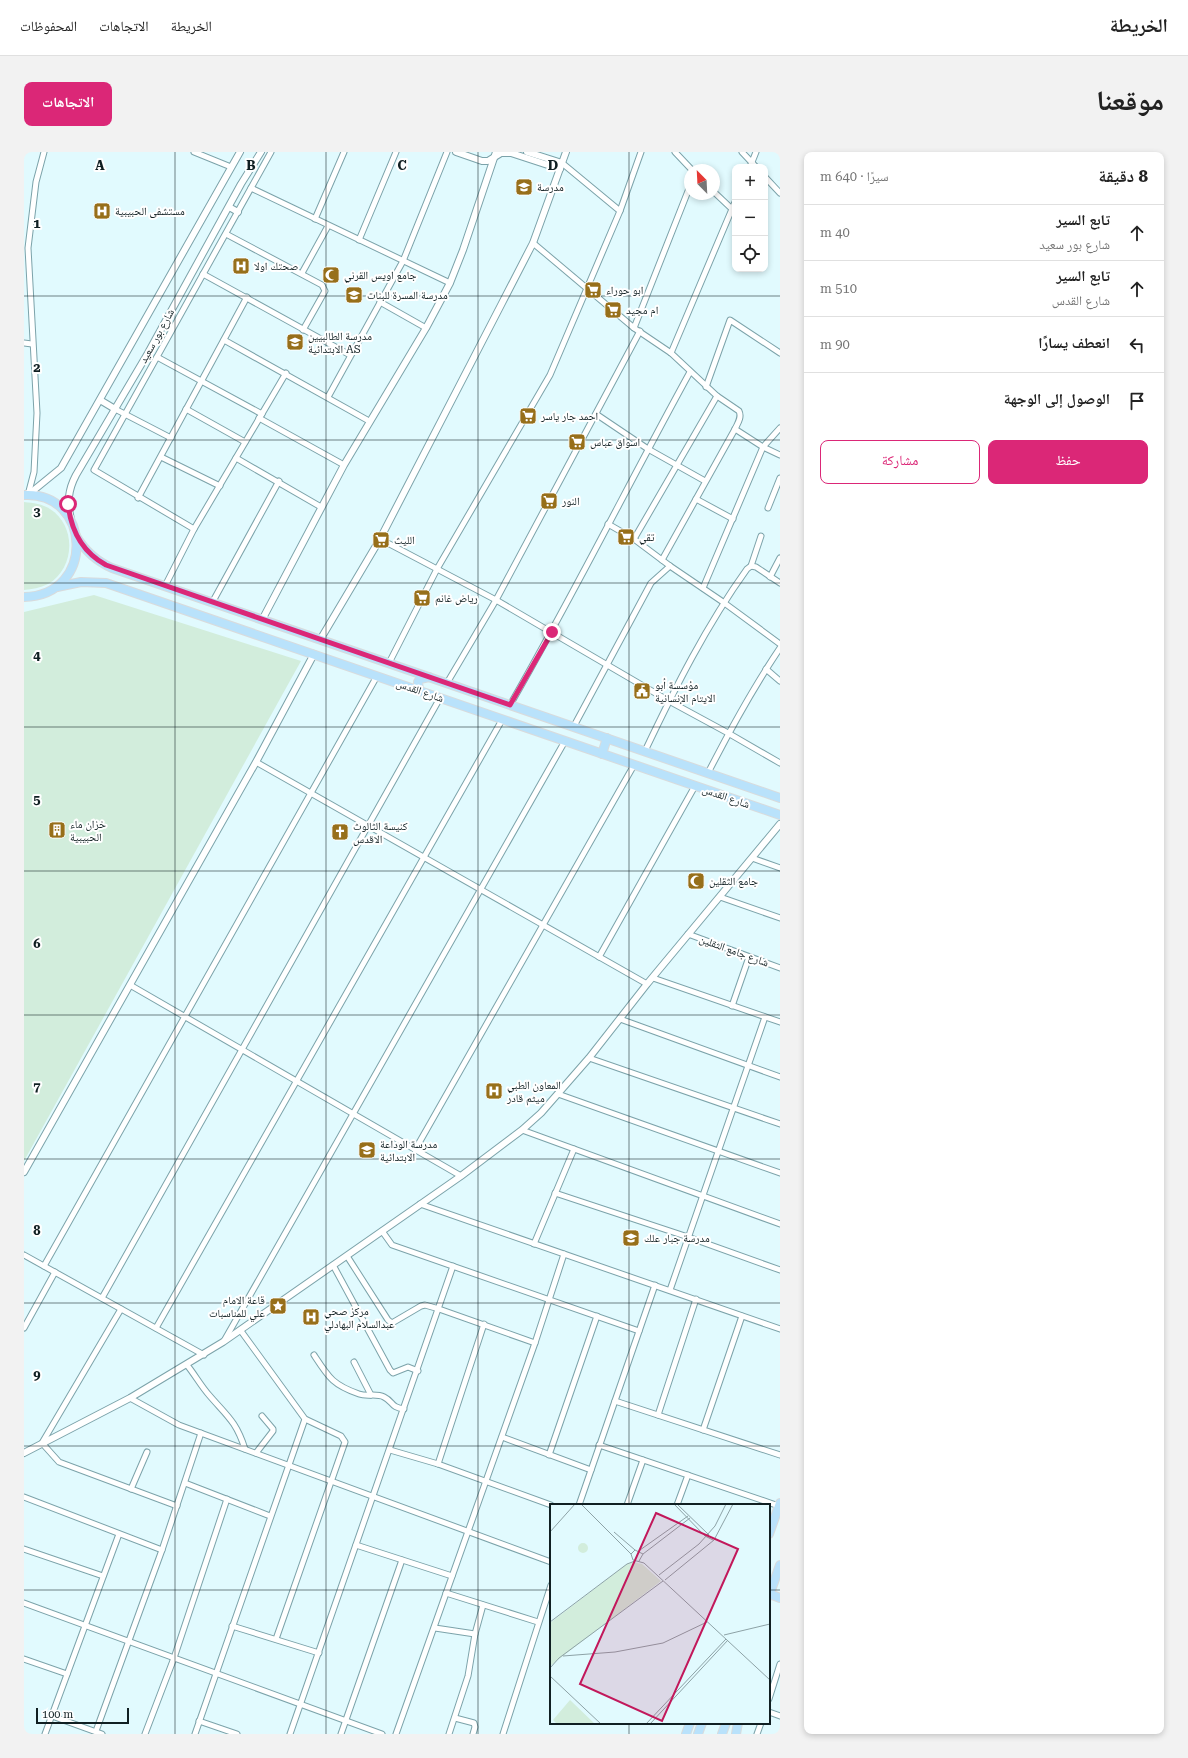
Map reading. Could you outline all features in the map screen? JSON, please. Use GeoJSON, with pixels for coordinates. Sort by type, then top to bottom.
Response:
{"type":"FeatureCollection","features":[{"type":"Feature","properties":{"kind":"main road"},"geometry":{"type":"LineString","coordinates":[[24,602],[57,587],[65,579],[72,570],[76,559],[77,547],[76,536],[72,523],[59,507],[50,501],[27,495]]}},
{"type":"Feature","properties":{"kind":"main road","name":"شارع القدس"},"geometry":{"type":"LineString","coordinates":[[76,536],[89,553],[106,565],[780,798]]}},
{"type":"Feature","properties":{"kind":"main road","name":"شارع القدس"},"geometry":{"type":"LineString","coordinates":[[57,587],[81,582],[106,584],[314,654],[780,815]]}},
{"type":"Feature","properties":{"kind":"main road"},"geometry":{"type":"LineString","coordinates":[[24,597],[37,596]]}},
{"type":"Feature","properties":{"kind":"main road"},"geometry":{"type":"LineString","coordinates":[[410,687],[415,679],[413,672]]}},
{"type":"Feature","properties":{"kind":"main road"},"geometry":{"type":"LineString","coordinates":[[419,690],[418,682],[420,679],[429,677]]}},
{"type":"Feature","properties":{"kind":"main road"},"geometry":{"type":"LineString","coordinates":[[602,754],[608,738]]}},
{"type":"Feature","properties":{"kind":"main road"},"geometry":{"type":"LineString","coordinates":[[770,1531],[780,1504]]}},
{"type":"Feature","properties":{"kind":"main road"},"geometry":{"type":"LineString","coordinates":[[770,1592],[780,1565]]}},
{"type":"Feature","properties":{"kind":"main road"},"geometry":{"type":"LineString","coordinates":[[770,1595],[780,1598]]}},
{"type":"Feature","properties":{"kind":"main road"},"geometry":{"type":"LineString","coordinates":[[686,1734],[690,1724]]}},
{"type":"Feature","properties":{"kind":"main road"},"geometry":{"type":"LineString","coordinates":[[698,1734],[702,1724]]}},
{"type":"Feature","properties":{"kind":"main road"},"geometry":{"type":"LineString","coordinates":[[722,1734],[726,1724]]}},
{"type":"Feature","properties":{"kind":"main road"},"geometry":{"type":"LineString","coordinates":[[736,1734],[738,1724]]}},
{"type":"Feature","properties":{"kind":"street"},"geometry":{"type":"LineString","coordinates":[[27,495],[34,472],[36,434],[36,393],[32,344],[28,248],[36,182],[44,152]]}},
{"type":"Feature","properties":{"kind":"street"},"geometry":{"type":"LineString","coordinates":[[194,152],[232,167]]}},
{"type":"Feature","properties":{"kind":"street","name":"شارع بور سعيد"},"geometry":{"type":"LineString","coordinates":[[27,495],[61,468],[240,152]]}},
{"type":"Feature","properties":{"kind":"street","name":"شارع بور سعيد"},"geometry":{"type":"LineString","coordinates":[[72,523],[68,504],[72,483],[261,152]]}},
{"type":"Feature","properties":{"kind":"street"},"geometry":{"type":"LineString","coordinates":[[194,529],[138,498],[94,470],[271,152]]}},
{"type":"Feature","properties":{"kind":"street"},"geometry":{"type":"LineString","coordinates":[[315,219],[344,152]]}},
{"type":"Feature","properties":{"kind":"street"},"geometry":{"type":"LineString","coordinates":[[359,240],[396,152]]}},
{"type":"Feature","properties":{"kind":"street"},"geometry":{"type":"LineString","coordinates":[[328,397],[403,261],[447,152]]}},
{"type":"Feature","properties":{"kind":"street"},"geometry":{"type":"LineString","coordinates":[[456,152],[482,161],[488,161],[496,154],[511,153],[561,166]]}},
{"type":"Feature","properties":{"kind":"street"},"geometry":{"type":"LineString","coordinates":[[527,152],[561,166],[620,211]]}},
{"type":"Feature","properties":{"kind":"street"},"geometry":{"type":"LineString","coordinates":[[320,640],[380,538],[532,243],[566,152]]}},
{"type":"Feature","properties":{"kind":"street"},"geometry":{"type":"LineString","coordinates":[[389,663],[437,569],[550,375],[620,211],[641,152]]}},
{"type":"Feature","properties":{"kind":"street"},"geometry":{"type":"LineString","coordinates":[[675,152],[686,164]]}},
{"type":"Feature","properties":{"kind":"street"},"geometry":{"type":"LineString","coordinates":[[742,152],[751,164]]}},
{"type":"Feature","properties":{"kind":"street"},"geometry":{"type":"LineString","coordinates":[[753,164],[756,152]]}},
{"type":"Feature","properties":{"kind":"street"},"geometry":{"type":"LineString","coordinates":[[262,620],[344,465],[426,328],[450,283],[496,154]]}},
{"type":"Feature","properties":{"kind":"street"},"geometry":{"type":"LineString","coordinates":[[768,180],[780,192]]}},
{"type":"Feature","properties":{"kind":"street"},"geometry":{"type":"LineString","coordinates":[[251,188],[450,283]]}},
{"type":"Feature","properties":{"kind":"street"},"geometry":{"type":"LineString","coordinates":[[671,353],[732,209],[720,198]]}},
{"type":"Feature","properties":{"kind":"street"},"geometry":{"type":"LineString","coordinates":[[447,683],[496,600],[596,414],[637,330],[685,200]]}},
{"type":"Feature","properties":{"kind":"street"},"geometry":{"type":"LineString","coordinates":[[229,207],[238,212]]}},
{"type":"Feature","properties":{"kind":"street"},"geometry":{"type":"LineString","coordinates":[[302,273],[328,226]]}},
{"type":"Feature","properties":{"kind":"street"},"geometry":{"type":"LineString","coordinates":[[226,234],[302,273],[322,285],[325,291],[303,330]]}},
{"type":"Feature","properties":{"kind":"street"},"geometry":{"type":"LineString","coordinates":[[532,243],[637,330],[671,353],[717,396],[739,411],[741,417],[735,429],[705,480],[662,560]]}},
{"type":"Feature","properties":{"kind":"street"},"geometry":{"type":"LineString","coordinates":[[203,274],[350,355]]}},
{"type":"Feature","properties":{"kind":"street"},"geometry":{"type":"LineString","coordinates":[[138,498],[247,297]]}},
{"type":"Feature","properties":{"kind":"street"},"geometry":{"type":"LineString","coordinates":[[380,302],[426,328]]}},
{"type":"Feature","properties":{"kind":"street"},"geometry":{"type":"LineString","coordinates":[[706,387],[730,320],[780,353]]}},
{"type":"Feature","properties":{"kind":"street"},"geometry":{"type":"LineString","coordinates":[[224,340],[369,421]]}},
{"type":"Feature","properties":{"kind":"street"},"geometry":{"type":"LineString","coordinates":[[24,342],[32,344]]}},
{"type":"Feature","properties":{"kind":"street"},"geometry":{"type":"LineString","coordinates":[[157,357],[344,465]]}},
{"type":"Feature","properties":{"kind":"street"},"geometry":{"type":"LineString","coordinates":[[510,705],[552,632],[690,372]]}},
{"type":"Feature","properties":{"kind":"street"},"geometry":{"type":"LineString","coordinates":[[165,586],[194,529],[286,374]]}},
{"type":"Feature","properties":{"kind":"street"},"geometry":{"type":"LineString","coordinates":[[634,539],[717,396]]}},
{"type":"Feature","properties":{"kind":"street"},"geometry":{"type":"LineString","coordinates":[[100,400],[171,438]]}},
{"type":"Feature","properties":{"kind":"street"},"geometry":{"type":"LineString","coordinates":[[186,409],[245,442]]}},
{"type":"Feature","properties":{"kind":"street"},"geometry":{"type":"LineString","coordinates":[[596,414],[648,449],[705,480]]}},
{"type":"Feature","properties":{"kind":"street"},"geometry":{"type":"LineString","coordinates":[[703,588],[763,447],[780,428]]}},
{"type":"Feature","properties":{"kind":"street"},"geometry":{"type":"LineString","coordinates":[[735,429],[763,447],[780,455]]}},
{"type":"Feature","properties":{"kind":"street"},"geometry":{"type":"LineString","coordinates":[[161,457],[220,486]]}},
{"type":"Feature","properties":{"kind":"street"},"geometry":{"type":"LineString","coordinates":[[236,458],[279,481],[321,507]]}},
{"type":"Feature","properties":{"kind":"street"},"geometry":{"type":"LineString","coordinates":[[768,508],[780,478]]}},
{"type":"Feature","properties":{"kind":"street"},"geometry":{"type":"LineString","coordinates":[[212,602],[279,481]]}},
{"type":"Feature","properties":{"kind":"street"},"geometry":{"type":"LineString","coordinates":[[696,499],[733,519]]}},
{"type":"Feature","properties":{"kind":"street"},"geometry":{"type":"LineString","coordinates":[[608,524],[634,539],[780,644]]}},
{"type":"Feature","properties":{"kind":"street"},"geometry":{"type":"LineString","coordinates":[[645,752],[669,701],[723,602],[747,569],[751,566],[761,536]]}},
{"type":"Feature","properties":{"kind":"street"},"geometry":{"type":"LineString","coordinates":[[380,538],[496,600],[669,701],[728,732],[780,763]]}},
{"type":"Feature","properties":{"kind":"street"},"geometry":{"type":"LineString","coordinates":[[770,577],[780,558]]}},
{"type":"Feature","properties":{"kind":"street"},"geometry":{"type":"LineString","coordinates":[[574,726],[650,583],[670,566]]}},
{"type":"Feature","properties":{"kind":"street"},"geometry":{"type":"LineString","coordinates":[[751,566],[756,567],[780,583]]}},
{"type":"Feature","properties":{"kind":"street"},"geometry":{"type":"LineString","coordinates":[[708,773],[728,732],[780,648]]}},
{"type":"Feature","properties":{"kind":"street"},"geometry":{"type":"LineString","coordinates":[[24,1172],[256,762],[314,654]]}},
{"type":"Feature","properties":{"kind":"street"},"geometry":{"type":"LineString","coordinates":[[766,669],[780,681]]}},
{"type":"Feature","properties":{"kind":"street"},"geometry":{"type":"LineString","coordinates":[[44,1266],[377,676]]}},
{"type":"Feature","properties":{"kind":"street"},"geometry":{"type":"LineString","coordinates":[[102,1298],[440,698]]}},
{"type":"Feature","properties":{"kind":"street"},"geometry":{"type":"LineString","coordinates":[[156,1328],[502,720]]}},
{"type":"Feature","properties":{"kind":"street"},"geometry":{"type":"LineString","coordinates":[[223,1342],[565,741]]}},
{"type":"Feature","properties":{"kind":"street"},"geometry":{"type":"LineString","coordinates":[[256,762],[647,984]]}},
{"type":"Feature","properties":{"kind":"street"},"geometry":{"type":"LineString","coordinates":[[415,1150],[634,765]]}},
{"type":"Feature","properties":{"kind":"street"},"geometry":{"type":"LineString","coordinates":[[599,957],[695,786]]}},
{"type":"Feature","properties":{"kind":"street"},"geometry":{"type":"LineString","coordinates":[[24,1453],[130,1398],[223,1342],[461,1176],[522,1130],[558,1094],[589,1058],[647,984],[780,824]]}},
{"type":"Feature","properties":{"kind":"street"},"geometry":{"type":"LineString","coordinates":[[752,858],[780,868]]}},
{"type":"Feature","properties":{"kind":"street"},"geometry":{"type":"LineString","coordinates":[[720,897],[780,918]]}},
{"type":"Feature","properties":{"kind":"street","name":"شارع جامع الثقلين"},"geometry":{"type":"LineString","coordinates":[[688,934],[780,968]]}},
{"type":"Feature","properties":{"kind":"street"},"geometry":{"type":"LineString","coordinates":[[732,1006],[749,957]]}},
{"type":"Feature","properties":{"kind":"street"},"geometry":{"type":"LineString","coordinates":[[653,978],[780,1022]]}},
{"type":"Feature","properties":{"kind":"street"},"geometry":{"type":"LineString","coordinates":[[130,984],[461,1176]]}},
{"type":"Feature","properties":{"kind":"street"},"geometry":{"type":"LineString","coordinates":[[670,1290],[765,1017]]}},
{"type":"Feature","properties":{"kind":"street"},"geometry":{"type":"LineString","coordinates":[[620,1019],[780,1077]]}},
{"type":"Feature","properties":{"kind":"street"},"geometry":{"type":"LineString","coordinates":[[589,1058],[780,1124]]}},
{"type":"Feature","properties":{"kind":"street"},"geometry":{"type":"LineString","coordinates":[[558,1094],[780,1173]]}},
{"type":"Feature","properties":{"kind":"street"},"geometry":{"type":"LineString","coordinates":[[522,1130],[780,1224]]}},
{"type":"Feature","properties":{"kind":"street"},"geometry":{"type":"LineString","coordinates":[[534,1244],[574,1149]]}},
{"type":"Feature","properties":{"kind":"street"},"geometry":{"type":"LineString","coordinates":[[555,1193],[688,1236],[780,1270]]}},
{"type":"Feature","properties":{"kind":"street"},"geometry":{"type":"LineString","coordinates":[[420,1204],[780,1328]]}},
{"type":"Feature","properties":{"kind":"street"},"geometry":{"type":"LineString","coordinates":[[382,1231],[392,1245],[639,1331]]}},
{"type":"Feature","properties":{"kind":"street"},"geometry":{"type":"LineString","coordinates":[[396,1734],[435,1628],[468,1530],[550,1300],[564,1254]]}},
{"type":"Feature","properties":{"kind":"street"},"geometry":{"type":"LineString","coordinates":[[24,1255],[204,1354]]}},
{"type":"Feature","properties":{"kind":"street"},"geometry":{"type":"LineString","coordinates":[[347,1256],[388,1320],[392,1323],[425,1305],[535,1342]]}},
{"type":"Feature","properties":{"kind":"street"},"geometry":{"type":"LineString","coordinates":[[333,1265],[390,1370],[393,1373],[396,1373],[408,1367],[418,1371]]}},
{"type":"Feature","properties":{"kind":"street"},"geometry":{"type":"LineString","coordinates":[[290,1734],[418,1371],[453,1266]]}},
{"type":"Feature","properties":{"kind":"street"},"geometry":{"type":"LineString","coordinates":[[24,1328],[55,1272]]}},
{"type":"Feature","properties":{"kind":"street"},"geometry":{"type":"LineString","coordinates":[[578,1504],[655,1285]]}},
{"type":"Feature","properties":{"kind":"street"},"geometry":{"type":"LineString","coordinates":[[658,1415],[696,1300]]}},
{"type":"Feature","properties":{"kind":"street"},"geometry":{"type":"LineString","coordinates":[[42,1444],[121,1309]]}},
{"type":"Feature","properties":{"kind":"street"},"geometry":{"type":"LineString","coordinates":[[549,1455],[597,1316]]}},
{"type":"Feature","properties":{"kind":"street"},"geometry":{"type":"LineString","coordinates":[[703,1430],[742,1316]]}},
{"type":"Feature","properties":{"kind":"street"},"geometry":{"type":"LineString","coordinates":[[438,1464],[484,1324]]}},
{"type":"Feature","properties":{"kind":"street"},"geometry":{"type":"LineString","coordinates":[[241,1330],[304,1419],[344,1438],[345,1442],[276,1639]]}},
{"type":"Feature","properties":{"kind":"street"},"geometry":{"type":"LineString","coordinates":[[314,1355],[336,1384],[360,1394],[385,1397],[394,1407],[404,1409]]}},
{"type":"Feature","properties":{"kind":"street"},"geometry":{"type":"LineString","coordinates":[[354,1362],[371,1395]]}},
{"type":"Feature","properties":{"kind":"street"},"geometry":{"type":"LineString","coordinates":[[187,1365],[208,1394],[233,1421],[241,1436],[245,1449]]}},
{"type":"Feature","properties":{"kind":"street"},"geometry":{"type":"LineString","coordinates":[[130,1398],[179,1424],[202,1433],[468,1530],[550,1562]]}},
{"type":"Feature","properties":{"kind":"street"},"geometry":{"type":"LineString","coordinates":[[615,1401],[780,1455]]}},
{"type":"Feature","properties":{"kind":"street"},"geometry":{"type":"LineString","coordinates":[[256,1453],[274,1429],[262,1416]]}},
{"type":"Feature","properties":{"kind":"street"},"geometry":{"type":"LineString","coordinates":[[195,1734],[304,1419]]}},
{"type":"Feature","properties":{"kind":"street"},"geometry":{"type":"LineString","coordinates":[[96,1731],[162,1550],[202,1433]]}},
{"type":"Feature","properties":{"kind":"street"},"geometry":{"type":"LineString","coordinates":[[502,1437],[591,1470]]}},
{"type":"Feature","properties":{"kind":"street"},"geometry":{"type":"LineString","coordinates":[[42,1444],[59,1462],[177,1506]]}},
{"type":"Feature","properties":{"kind":"street"},"geometry":{"type":"LineString","coordinates":[[599,1445],[780,1504]]}},
{"type":"Feature","properties":{"kind":"street"},"geometry":{"type":"LineString","coordinates":[[390,1450],[438,1464],[550,1505]]}},
{"type":"Feature","properties":{"kind":"street"},"geometry":{"type":"LineString","coordinates":[[131,1489],[146,1452]]}},
{"type":"Feature","properties":{"kind":"street"},"geometry":{"type":"LineString","coordinates":[[627,1504],[643,1460]]}},
{"type":"Feature","properties":{"kind":"street"},"geometry":{"type":"LineString","coordinates":[[677,1504],[688,1475]]}},
{"type":"Feature","properties":{"kind":"street"},"geometry":{"type":"LineString","coordinates":[[185,1483],[270,1516]]}},
{"type":"Feature","properties":{"kind":"street"},"geometry":{"type":"LineString","coordinates":[[24,1497],[162,1550]]}},
{"type":"Feature","properties":{"kind":"street"},"geometry":{"type":"LineString","coordinates":[[145,1734],[174,1658],[227,1499]]}},
{"type":"Feature","properties":{"kind":"street"},"geometry":{"type":"LineString","coordinates":[[45,1734],[119,1534]]}},
{"type":"Feature","properties":{"kind":"street"},"geometry":{"type":"LineString","coordinates":[[356,1545],[452,1576]]}},
{"type":"Feature","properties":{"kind":"street"},"geometry":{"type":"LineString","coordinates":[[24,1549],[103,1576]]}},
{"type":"Feature","properties":{"kind":"street"},"geometry":{"type":"LineString","coordinates":[[340,1734],[402,1560]]}},
{"type":"Feature","properties":{"kind":"street"},"geometry":{"type":"LineString","coordinates":[[503,1734],[550,1588]]}},
{"type":"Feature","properties":{"kind":"street"},"geometry":{"type":"LineString","coordinates":[[446,1593],[538,1622]]}},
{"type":"Feature","properties":{"kind":"street"},"geometry":{"type":"LineString","coordinates":[[24,1603],[382,1734]]}},
{"type":"Feature","properties":{"kind":"street"},"geometry":{"type":"LineString","coordinates":[[449,1734],[468,1676],[475,1634],[484,1605]]}},
{"type":"Feature","properties":{"kind":"street"},"geometry":{"type":"LineString","coordinates":[[232,1626],[319,1653]]}},
{"type":"Feature","properties":{"kind":"street"},"geometry":{"type":"LineString","coordinates":[[435,1628],[475,1634]]}},
{"type":"Feature","properties":{"kind":"street"},"geometry":{"type":"LineString","coordinates":[[24,1659],[67,1674]]}},
{"type":"Feature","properties":{"kind":"street"},"geometry":{"type":"LineString","coordinates":[[770,1696],[780,1664]]}},
{"type":"Feature","properties":{"kind":"street"},"geometry":{"type":"LineString","coordinates":[[770,1712],[780,1716]]}},
{"type":"Feature","properties":{"kind":"street"},"geometry":{"type":"LineString","coordinates":[[52,1716],[102,1734]]}},
{"type":"Feature","properties":{"kind":"street"},"geometry":{"type":"LineString","coordinates":[[455,1718],[474,1723],[475,1727],[473,1734]]}},
{"type":"Feature","properties":{"kind":"street"},"geometry":{"type":"LineString","coordinates":[[199,1721],[237,1734]]}},
{"type":"Feature","properties":{"kind":"street"},"geometry":{"type":"LineString","coordinates":[[758,1734],[761,1724]]}},
{"type":"Feature","properties":{"kind":"green space"},"geometry":{"type":"Polygon","coordinates":[[[24,502],[44,506],[59,516],[65,526],[69,547],[68,558],[64,568],[57,577],[48,584],[24,590],[24,502]]]}},
{"type":"Feature","properties":{"kind":"green space"},"geometry":{"type":"Polygon","coordinates":[[[94,595],[301,661],[24,1161],[24,612],[94,595]]]}},
{"type":"Feature","properties":{"kind":"place","name":"مدرسة"},"geometry":{"type":"Point","coordinates":[524,187]}},
{"type":"Feature","properties":{"kind":"place","name":"مستشفى الحبيبية"},"geometry":{"type":"Point","coordinates":[102,211]}},
{"type":"Feature","properties":{"kind":"place","name":"صحتك اولا"},"geometry":{"type":"Point","coordinates":[241,266]}},
{"type":"Feature","properties":{"kind":"place","name":"جامع اويس القرني"},"geometry":{"type":"Point","coordinates":[331,275]}},
{"type":"Feature","properties":{"kind":"place","name":"ابو حوراء"},"geometry":{"type":"Point","coordinates":[593,290]}},
{"type":"Feature","properties":{"kind":"place","name":"مدرسة المسرة للبنات"},"geometry":{"type":"Point","coordinates":[354,295]}},
{"type":"Feature","properties":{"kind":"place","name":"ام مجيد"},"geometry":{"type":"Point","coordinates":[613,310]}},
{"type":"Feature","properties":{"kind":"place","name":"مدرسة الطالبيين الابتدائية AS"},"geometry":{"type":"Point","coordinates":[295,342]}},
{"type":"Feature","properties":{"kind":"place","name":"احمد جار ياسر"},"geometry":{"type":"Point","coordinates":[528,416]}},
{"type":"Feature","properties":{"kind":"place","name":"اسواق عباس"},"geometry":{"type":"Point","coordinates":[577,442]}},
{"type":"Feature","properties":{"kind":"place","name":"النور"},"geometry":{"type":"Point","coordinates":[549,501]}},
{"type":"Feature","properties":{"kind":"place","name":"تقي"},"geometry":{"type":"Point","coordinates":[626,537]}},
{"type":"Feature","properties":{"kind":"place","name":"الليث"},"geometry":{"type":"Point","coordinates":[381,540]}},
{"type":"Feature","properties":{"kind":"place","name":"رياض غانم"},"geometry":{"type":"Point","coordinates":[422,598]}},
{"type":"Feature","properties":{"kind":"place","name":"مؤسسة أبو الايتام الإنسانية"},"geometry":{"type":"Point","coordinates":[642,691]}},
{"type":"Feature","properties":{"kind":"place","name":"خزان ماء الحبيبية"},"geometry":{"type":"Point","coordinates":[57,830]}},
{"type":"Feature","properties":{"kind":"place","name":"كنيسة الثالوث الاقدس"},"geometry":{"type":"Point","coordinates":[340,832]}},
{"type":"Feature","properties":{"kind":"place","name":"جامع الثقلين"},"geometry":{"type":"Point","coordinates":[696,881]}},
{"type":"Feature","properties":{"kind":"place","name":"المعاون الطبي ميثم قادر"},"geometry":{"type":"Point","coordinates":[494,1091]}},
{"type":"Feature","properties":{"kind":"place","name":"مدرسة الوداعة الابتدائية"},"geometry":{"type":"Point","coordinates":[367,1150]}},
{"type":"Feature","properties":{"kind":"place","name":"مدرسة جبار علك"},"geometry":{"type":"Point","coordinates":[631,1238]}},
{"type":"Feature","properties":{"kind":"place","name":"قاعة الامام علي للمناسبات"},"geometry":{"type":"Point","coordinates":[278,1306]}},
{"type":"Feature","properties":{"kind":"place","name":"مركز صحي عبدالسلام البهادلي"},"geometry":{"type":"Point","coordinates":[311,1317]}},
{"type":"Feature","properties":{"kind":"route"},"geometry":{"type":"LineString","coordinates":[[68,504],[76,536],[84,548],[99,562],[112,568],[510,705],[552,632]]}}]}
